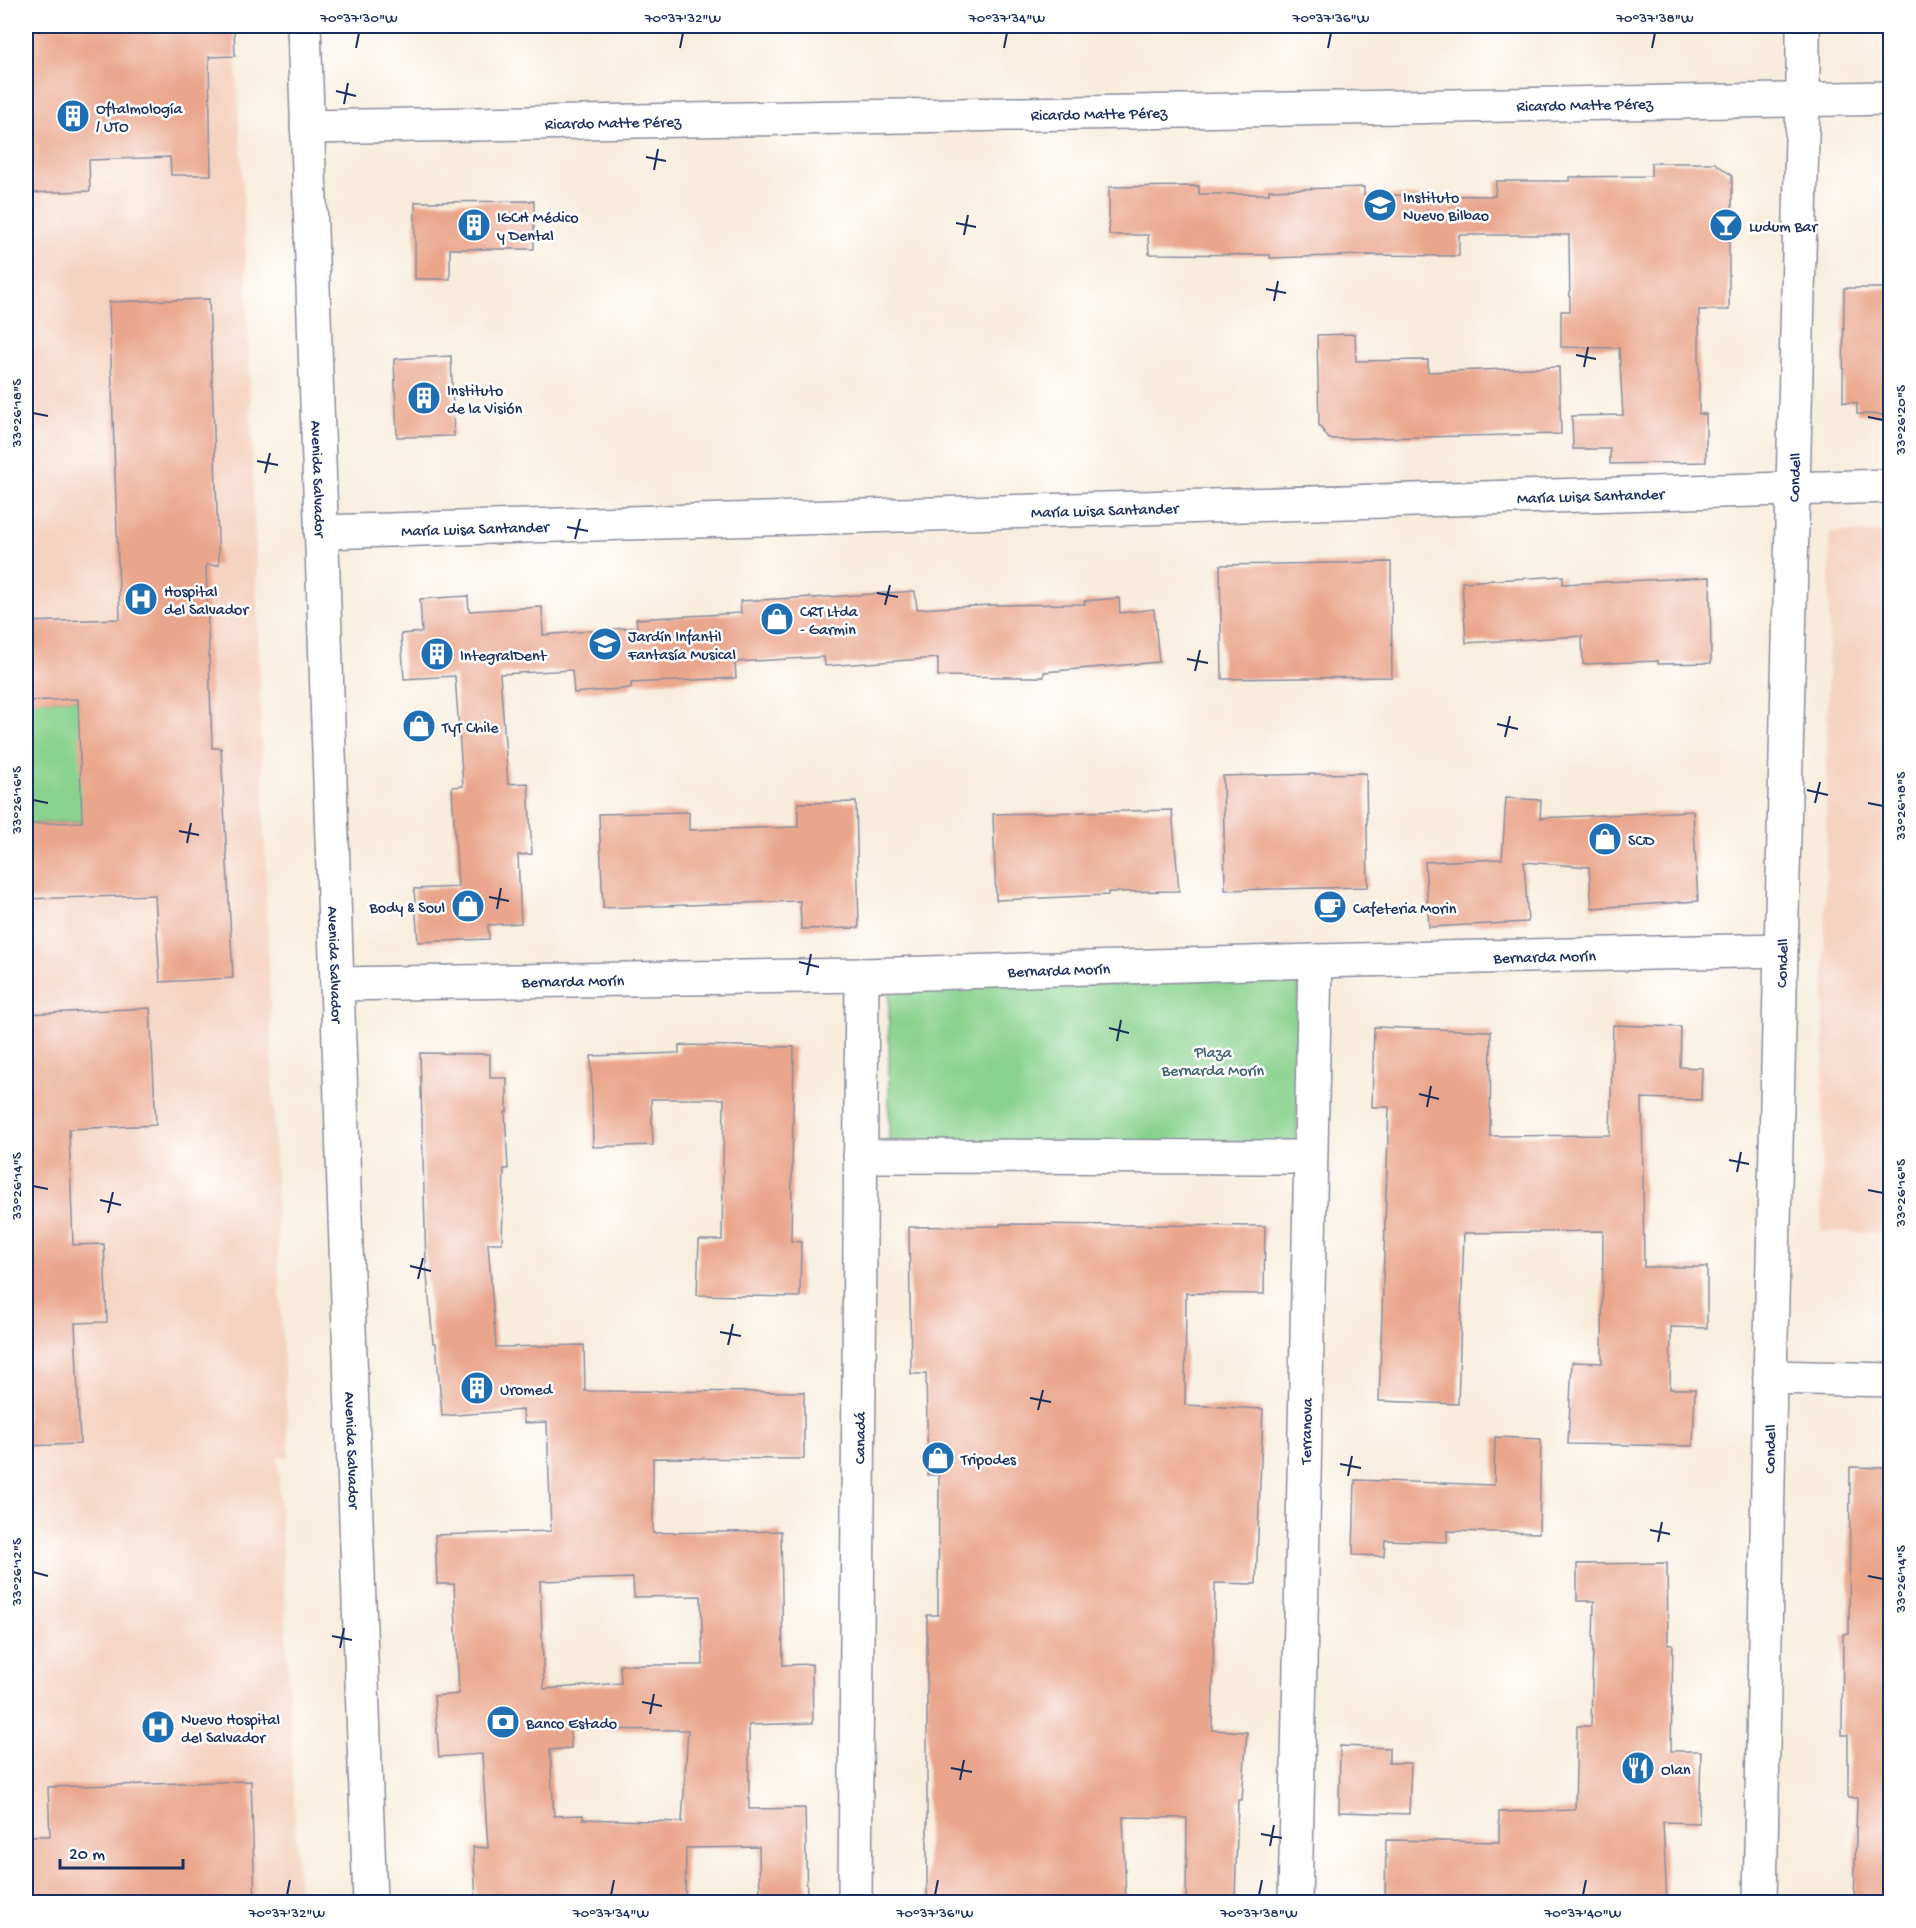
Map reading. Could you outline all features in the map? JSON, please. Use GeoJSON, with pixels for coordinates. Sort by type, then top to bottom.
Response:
{"type":"FeatureCollection","features":[{"type":"Feature","properties":{"kind":"street","name":"Avenida Salvador"},"geometry":{"type":"LineString","coordinates":[[304,26],[370,1902]]}},
{"type":"Feature","properties":{"kind":"street","name":"Condell"},"geometry":{"type":"LineString","coordinates":[[1760,1902],[1770,1377],[1803,100],[1803,26]]}},
{"type":"Feature","properties":{"kind":"street","name":"Ricardo Matte Pérez"},"geometry":{"type":"LineString","coordinates":[[306,127],[1890,98]]}},
{"type":"Feature","properties":{"kind":"street","name":"María Luisa Santander"},"geometry":{"type":"LineString","coordinates":[[321,532],[1890,486]]}},
{"type":"Feature","properties":{"kind":"street","name":"Bernarda Morín"},"geometry":{"type":"LineString","coordinates":[[337,984],[861,975],[1780,950]]}},
{"type":"Feature","properties":{"kind":"street","name":"Terranova"},"geometry":{"type":"LineString","coordinates":[[1295,1902],[1315,961]]}},
{"type":"Feature","properties":{"kind":"street","name":"Canadá"},"geometry":{"type":"LineString","coordinates":[[855,1902],[861,975]]}},
{"type":"Feature","properties":{"kind":"street"},"geometry":{"type":"LineString","coordinates":[[860,1156],[1310,1156]]}},
{"type":"Feature","properties":{"kind":"street"},"geometry":{"type":"LineString","coordinates":[[1770,1377],[1890,1380]]}},
{"type":"Feature","properties":{"kind":"shaded area","name":"Hospital del Salvador"},"geometry":{"type":"Polygon","coordinates":[[[26,26],[234,26],[244,207],[279,1275],[289,1456],[278,1457],[299,1902],[26,1902],[26,26]]]}},
{"type":"Feature","properties":{"kind":"shaded area"},"geometry":{"type":"Polygon","coordinates":[[[1830,532],[1890,533],[1890,1233],[1821,1232],[1830,532]]]}},
{"type":"Feature","properties":{"kind":"green space"},"geometry":{"type":"Polygon","coordinates":[[[78,699],[94,821],[26,824],[26,701],[78,699]]]}},
{"type":"Feature","properties":{"kind":"green space","name":"Plaza Bernarda Morín"},"geometry":{"type":"Polygon","coordinates":[[[1299,975],[1297,1144],[889,1143],[889,981],[1299,975]]]}},
{"type":"Feature","properties":{"kind":"building"},"geometry":{"type":"Polygon","coordinates":[[[26,26],[234,26],[235,56],[209,57],[211,175],[171,175],[170,157],[89,160],[90,191],[26,193],[26,26]]]}},
{"type":"Feature","properties":{"kind":"building"},"geometry":{"type":"Polygon","coordinates":[[[1651,163],[1715,163],[1732,176],[1732,229],[1729,229],[1729,310],[1699,310],[1699,414],[1706,414],[1706,462],[1610,464],[1610,449],[1573,449],[1572,416],[1623,415],[1619,348],[1561,347],[1561,311],[1570,311],[1569,235],[1459,235],[1459,256],[1366,255],[1270,258],[1270,255],[1149,254],[1148,235],[1109,235],[1109,187],[1199,186],[1199,194],[1269,194],[1269,190],[1364,187],[1364,195],[1495,196],[1496,181],[1569,181],[1569,177],[1651,176],[1651,163]]]}},
{"type":"Feature","properties":{"kind":"building","name":"IGCH Médico y Dental"},"geometry":{"type":"Polygon","coordinates":[[[534,201],[534,249],[450,249],[450,279],[415,279],[415,202],[534,201]]]}},
{"type":"Feature","properties":{"kind":"building"},"geometry":{"type":"Polygon","coordinates":[[[1844,288],[1889,288],[1890,415],[1857,414],[1857,403],[1843,402],[1844,288]]]}},
{"type":"Feature","properties":{"kind":"building"},"geometry":{"type":"Polygon","coordinates":[[[209,299],[219,565],[206,565],[212,748],[221,748],[233,978],[160,982],[155,895],[26,899],[26,824],[82,822],[78,699],[26,701],[26,622],[120,619],[109,302],[209,299]]]}},
{"type":"Feature","properties":{"kind":"building"},"geometry":{"type":"Polygon","coordinates":[[[1355,334],[1356,361],[1428,360],[1428,372],[1559,367],[1561,434],[1329,439],[1319,425],[1317,335],[1355,334]]]}},
{"type":"Feature","properties":{"kind":"building","name":"Instituto de la Visión"},"geometry":{"type":"Polygon","coordinates":[[[451,356],[454,436],[397,437],[394,359],[451,356]]]}},
{"type":"Feature","properties":{"kind":"building"},"geometry":{"type":"Polygon","coordinates":[[[1391,562],[1392,677],[1222,679],[1220,565],[1391,562]]]}},
{"type":"Feature","properties":{"kind":"building"},"geometry":{"type":"Polygon","coordinates":[[[1563,576],[1563,584],[1710,577],[1711,663],[1658,664],[1658,661],[1583,664],[1582,636],[1466,643],[1462,582],[1563,576]]]}},
{"type":"Feature","properties":{"kind":"building"},"geometry":{"type":"Polygon","coordinates":[[[915,591],[917,609],[1085,604],[1084,601],[1119,598],[1120,613],[1154,609],[1159,662],[1044,672],[1044,677],[938,676],[938,658],[825,666],[824,657],[735,662],[736,678],[631,683],[631,688],[574,693],[572,670],[500,674],[508,784],[528,783],[532,854],[518,855],[521,923],[488,925],[489,939],[418,942],[414,889],[458,887],[452,787],[463,786],[455,676],[404,679],[401,634],[422,632],[420,599],[468,596],[469,611],[542,607],[543,635],[637,627],[636,619],[741,613],[740,601],[915,591]]]}},
{"type":"Feature","properties":{"kind":"building"},"geometry":{"type":"Polygon","coordinates":[[[1366,773],[1368,887],[1225,890],[1223,776],[1366,773]]]}},
{"type":"Feature","properties":{"kind":"building"},"geometry":{"type":"Polygon","coordinates":[[[1506,798],[1541,800],[1540,818],[1693,811],[1698,901],[1592,908],[1589,867],[1524,862],[1528,922],[1429,927],[1425,862],[1502,859],[1506,798]]]}},
{"type":"Feature","properties":{"kind":"building"},"geometry":{"type":"Polygon","coordinates":[[[856,802],[859,928],[801,929],[800,901],[603,908],[599,814],[689,812],[689,830],[798,827],[798,803],[856,802]]]}},
{"type":"Feature","properties":{"kind":"building"},"geometry":{"type":"Polygon","coordinates":[[[1172,810],[1179,891],[1108,892],[1108,895],[996,900],[993,814],[1172,810]]]}},
{"type":"Feature","properties":{"kind":"building"},"geometry":{"type":"Polygon","coordinates":[[[150,1008],[156,1125],[69,1129],[73,1245],[104,1244],[107,1322],[75,1323],[80,1444],[26,1446],[26,1014],[150,1008]]]}},
{"type":"Feature","properties":{"kind":"building"},"geometry":{"type":"Polygon","coordinates":[[[1613,1025],[1681,1027],[1680,1067],[1702,1068],[1701,1100],[1642,1098],[1644,1267],[1707,1267],[1707,1328],[1671,1327],[1670,1389],[1695,1389],[1693,1446],[1568,1444],[1572,1362],[1602,1363],[1603,1231],[1464,1233],[1458,1404],[1379,1401],[1389,1107],[1372,1107],[1374,1027],[1491,1031],[1490,1136],[1610,1135],[1613,1025]]]}},
{"type":"Feature","properties":{"kind":"building"},"geometry":{"type":"Polygon","coordinates":[[[679,1045],[794,1047],[791,1241],[801,1242],[800,1297],[697,1295],[699,1240],[722,1240],[724,1099],[651,1099],[653,1145],[593,1147],[591,1056],[679,1053],[679,1045]]]}},
{"type":"Feature","properties":{"kind":"building"},"geometry":{"type":"Polygon","coordinates":[[[420,1053],[490,1054],[490,1078],[507,1078],[507,1112],[505,1112],[508,1169],[504,1169],[502,1243],[488,1243],[496,1347],[584,1345],[585,1391],[804,1392],[804,1459],[653,1458],[653,1533],[781,1531],[783,1665],[812,1664],[813,1723],[749,1725],[749,1809],[805,1808],[807,1900],[760,1901],[759,1847],[686,1848],[685,1902],[476,1902],[473,1847],[488,1848],[482,1754],[439,1757],[434,1696],[459,1694],[454,1584],[437,1584],[435,1535],[551,1531],[547,1422],[524,1423],[523,1410],[442,1416],[426,1264],[420,1053]],[[633,1578],[540,1581],[544,1689],[621,1683],[620,1665],[703,1665],[701,1596],[634,1597],[633,1578]],[[570,1729],[571,1748],[550,1750],[554,1816],[583,1815],[583,1819],[682,1822],[688,1730],[570,1729]]]}},
{"type":"Feature","properties":{"kind":"building"},"geometry":{"type":"Polygon","coordinates":[[[1000,1224],[1265,1226],[1264,1294],[1186,1293],[1185,1405],[1263,1409],[1256,1584],[1215,1583],[1212,1730],[1247,1732],[1242,1800],[1238,1800],[1235,1902],[1186,1902],[1187,1818],[1123,1817],[1126,1902],[927,1902],[927,1615],[938,1615],[939,1475],[928,1475],[926,1374],[911,1374],[909,1227],[1000,1226],[1000,1224]]]}},
{"type":"Feature","properties":{"kind":"building"},"geometry":{"type":"Polygon","coordinates":[[[1495,1437],[1541,1439],[1539,1533],[1447,1531],[1447,1542],[1385,1540],[1384,1556],[1353,1555],[1355,1480],[1494,1485],[1495,1437]]]}},
{"type":"Feature","properties":{"kind":"building"},"geometry":{"type":"Polygon","coordinates":[[[1850,1467],[1890,1468],[1890,1902],[1854,1902],[1857,1798],[1848,1798],[1848,1735],[1842,1735],[1843,1634],[1849,1633],[1850,1467]]]}},
{"type":"Feature","properties":{"kind":"building"},"geometry":{"type":"Polygon","coordinates":[[[1667,1563],[1668,1644],[1673,1644],[1671,1751],[1701,1751],[1699,1823],[1663,1822],[1667,1902],[1385,1902],[1386,1840],[1499,1842],[1499,1812],[1575,1810],[1577,1726],[1591,1726],[1594,1601],[1577,1601],[1577,1564],[1667,1563]]]}},
{"type":"Feature","properties":{"kind":"building"},"geometry":{"type":"Polygon","coordinates":[[[1340,1746],[1389,1748],[1389,1763],[1411,1763],[1409,1814],[1339,1812],[1340,1746]]]}},
{"type":"Feature","properties":{"kind":"building"},"geometry":{"type":"Polygon","coordinates":[[[251,1781],[255,1902],[26,1902],[26,1836],[50,1836],[48,1787],[251,1781]]]}},
{"type":"Feature","properties":{"kind":"place","name":"Oftalmología / UTO"},"geometry":{"type":"Point","coordinates":[73,116]}},
{"type":"Feature","properties":{"kind":"place","name":"Instituto Nuevo Bilbao"},"geometry":{"type":"Point","coordinates":[1380,205]}},
{"type":"Feature","properties":{"kind":"place","name":"IGCH Médico y Dental"},"geometry":{"type":"Point","coordinates":[474,225]}},
{"type":"Feature","properties":{"kind":"place","name":"Ludum Bar"},"geometry":{"type":"Point","coordinates":[1726,225]}},
{"type":"Feature","properties":{"kind":"place","name":"Instituto de la Visión"},"geometry":{"type":"Point","coordinates":[424,398]}},
{"type":"Feature","properties":{"kind":"place","name":"Hospital del Salvador"},"geometry":{"type":"Point","coordinates":[141,599]}},
{"type":"Feature","properties":{"kind":"place","name":"CRT Ltda - Garmin"},"geometry":{"type":"Point","coordinates":[777,619]}},
{"type":"Feature","properties":{"kind":"place","name":"Jardín Infantil Fantasía Musical"},"geometry":{"type":"Point","coordinates":[605,644]}},
{"type":"Feature","properties":{"kind":"place","name":"IntegralDent"},"geometry":{"type":"Point","coordinates":[437,654]}},
{"type":"Feature","properties":{"kind":"place","name":"TyT Chile"},"geometry":{"type":"Point","coordinates":[419,726]}},
{"type":"Feature","properties":{"kind":"place","name":"SCD"},"geometry":{"type":"Point","coordinates":[1605,839]}},
{"type":"Feature","properties":{"kind":"place","name":"Body & Soul"},"geometry":{"type":"Point","coordinates":[468,906]}},
{"type":"Feature","properties":{"kind":"place","name":"Cafeteria Morin"},"geometry":{"type":"Point","coordinates":[1330,907]}},
{"type":"Feature","properties":{"kind":"place","name":"Uromed"},"geometry":{"type":"Point","coordinates":[477,1388]}},
{"type":"Feature","properties":{"kind":"place","name":"Tripodes"},"geometry":{"type":"Point","coordinates":[938,1458]}},
{"type":"Feature","properties":{"kind":"place","name":"Banco Estado"},"geometry":{"type":"Point","coordinates":[503,1722]}},
{"type":"Feature","properties":{"kind":"place","name":"Nuevo Hospital del Salvador"},"geometry":{"type":"Point","coordinates":[158,1727]}},
{"type":"Feature","properties":{"kind":"place","name":"Olan"},"geometry":{"type":"Point","coordinates":[1638,1768]}}]}
